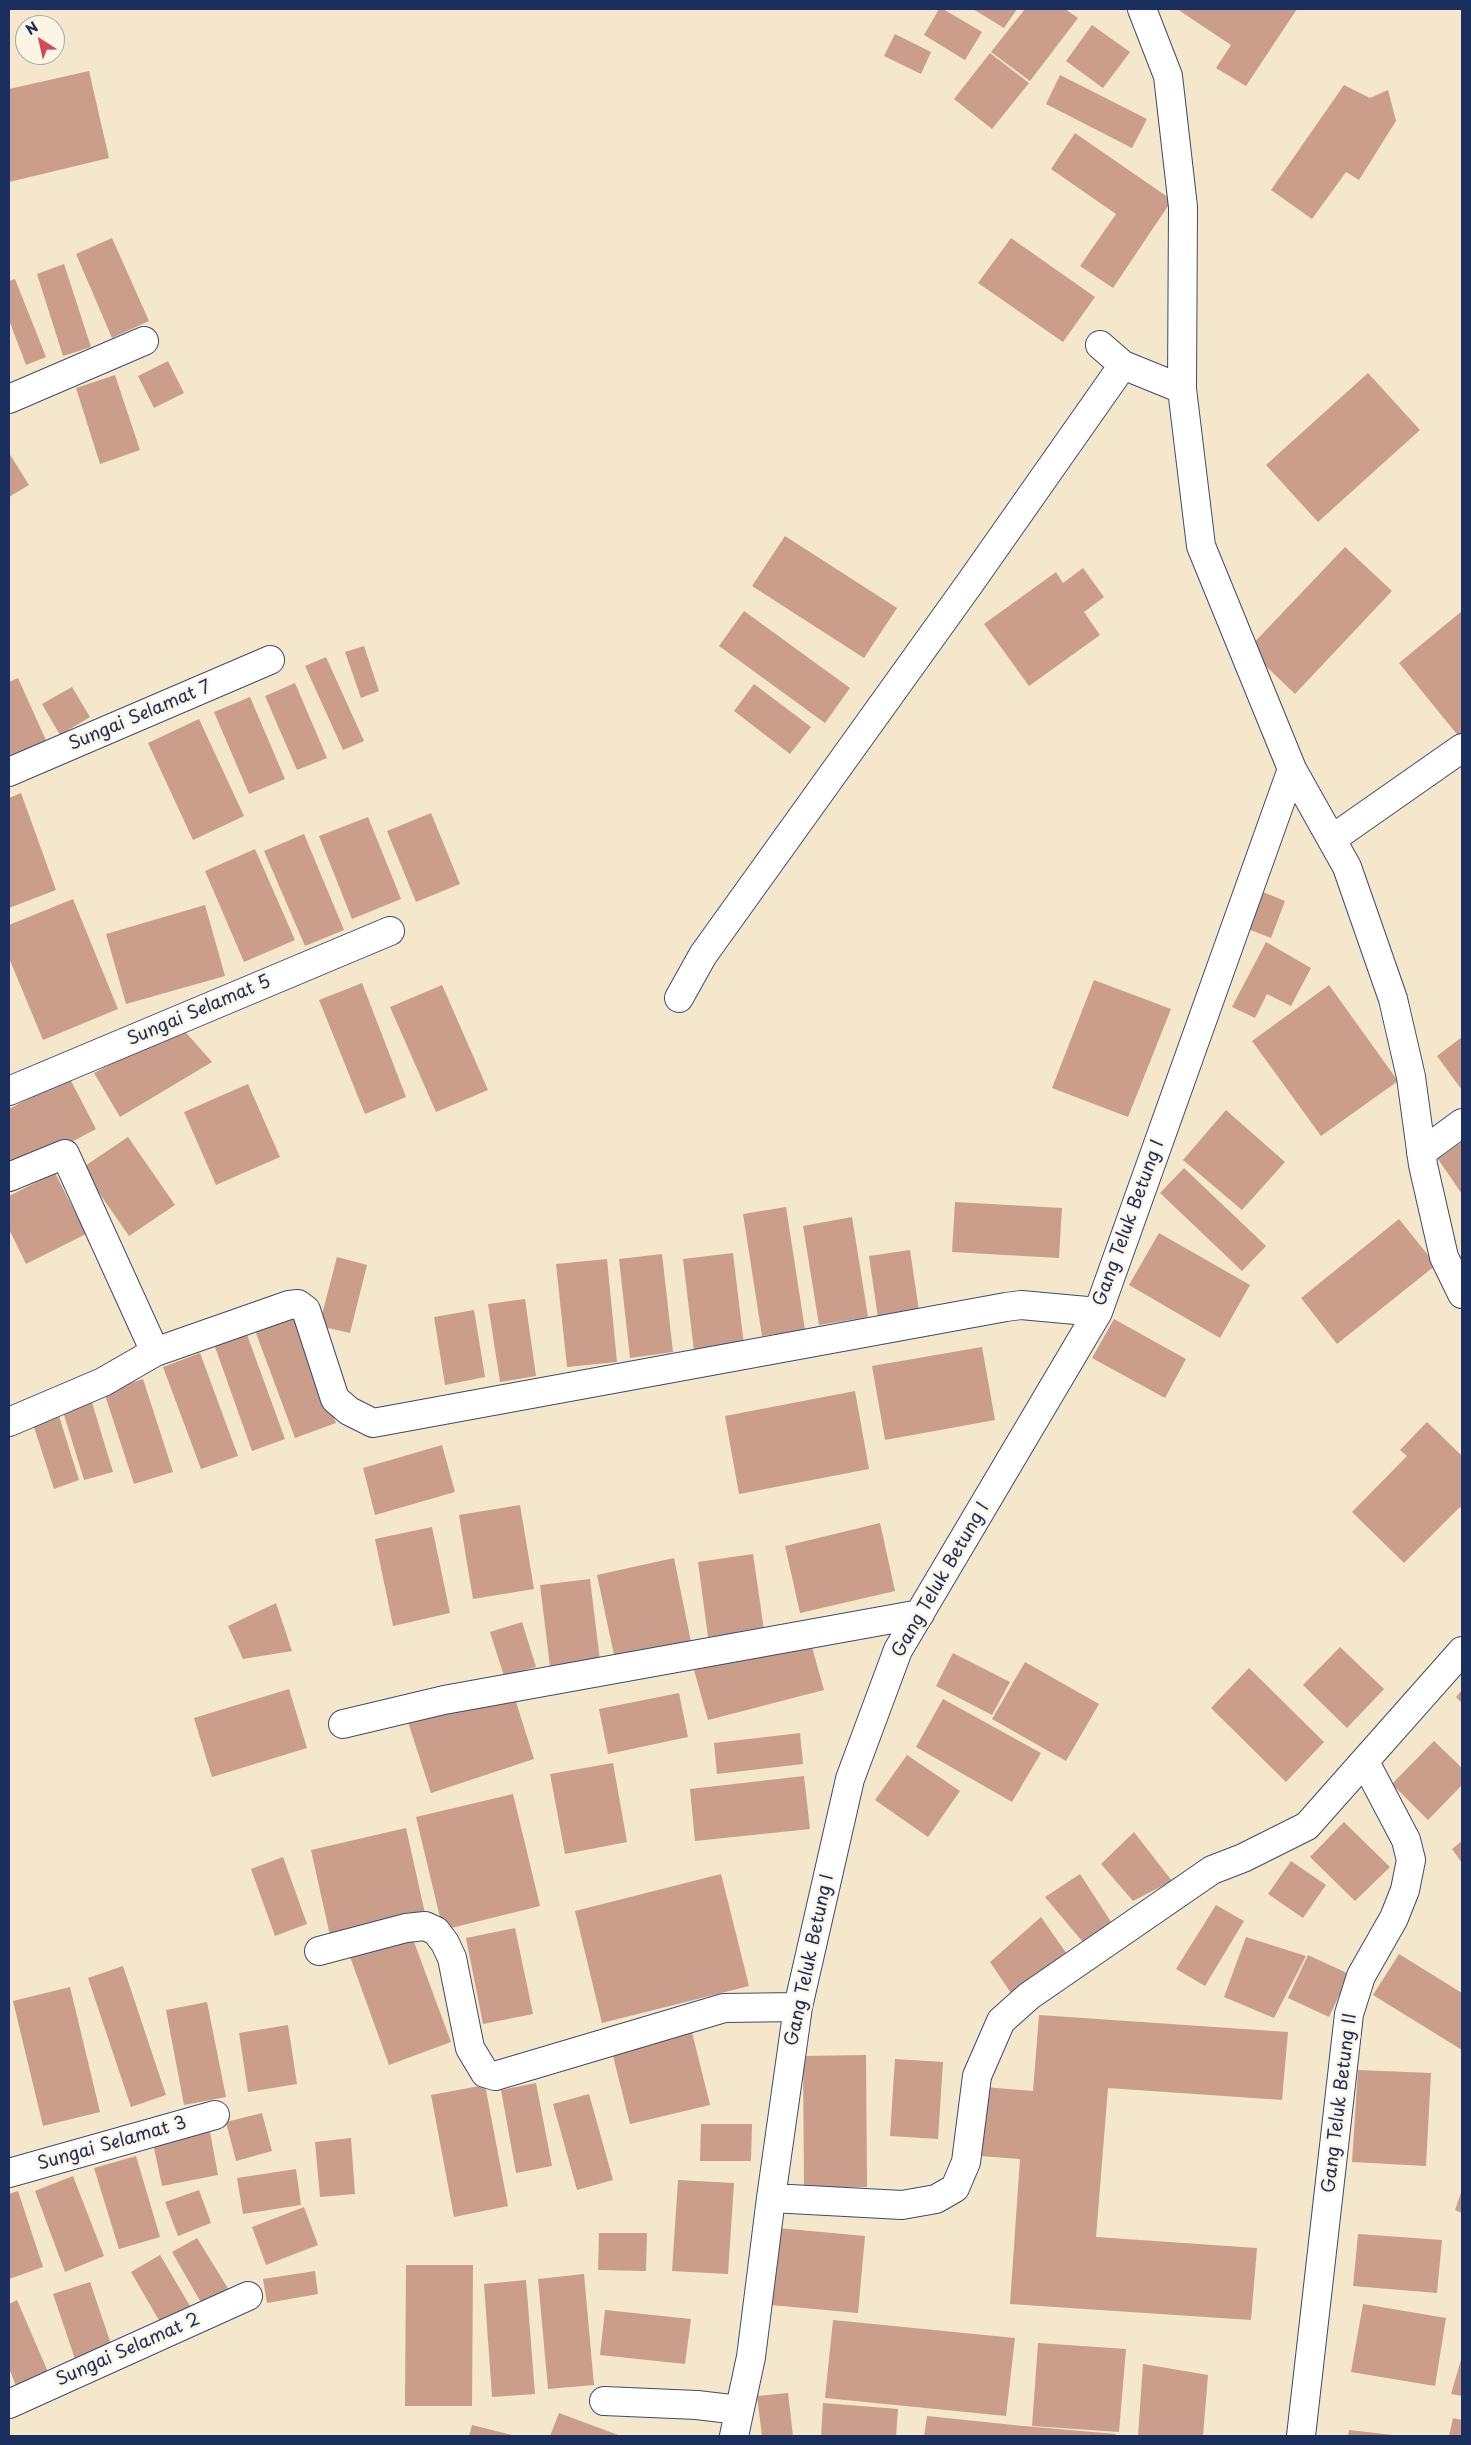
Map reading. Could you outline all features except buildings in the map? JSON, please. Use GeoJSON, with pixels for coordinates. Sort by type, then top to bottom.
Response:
{"type":"FeatureCollection","features":[{"type":"Feature","properties":{"kind":"street"},"geometry":{"type":"LineString","coordinates":[[1142,9],[1168,76],[1183,207],[1182,389],[1201,546],[1292,769],[1347,867],[1393,999],[1411,1077],[1421,1153],[1444,1257],[1462,1294]]}},
{"type":"Feature","properties":{"kind":"street"},"geometry":{"type":"LineString","coordinates":[[9,399],[144,341]]}},
{"type":"Feature","properties":{"kind":"street"},"geometry":{"type":"LineString","coordinates":[[1100,345],[1123,365],[1182,389]]}},
{"type":"Feature","properties":{"kind":"street"},"geometry":{"type":"LineString","coordinates":[[679,998],[703,955],[970,583],[1123,365]]}},
{"type":"Feature","properties":{"kind":"street","name":"Sungai Selamat 7"},"geometry":{"type":"LineString","coordinates":[[9,772],[270,660]]}},
{"type":"Feature","properties":{"kind":"street"},"geometry":{"type":"LineString","coordinates":[[1332,840],[1462,748]]}},
{"type":"Feature","properties":{"kind":"street","name":"Gang Teluk Betung I"},"geometry":{"type":"LineString","coordinates":[[734,2436],[751,2357],[770,2198],[798,2007],[850,1779],[898,1650],[1098,1312],[1292,769]]}},
{"type":"Feature","properties":{"kind":"street","name":"Sungai Selamat 5"},"geometry":{"type":"LineString","coordinates":[[9,1091],[390,931]]}},
{"type":"Feature","properties":{"kind":"street"},"geometry":{"type":"LineString","coordinates":[[1421,1153],[1462,1123]]}},
{"type":"Feature","properties":{"kind":"street"},"geometry":{"type":"LineString","coordinates":[[9,1177],[65,1154],[155,1352]]}},
{"type":"Feature","properties":{"kind":"street"},"geometry":{"type":"LineString","coordinates":[[9,1422],[103,1382],[155,1352],[289,1305],[298,1304],[306,1310],[335,1399],[349,1411],[373,1422],[1006,1306],[1021,1305],[1098,1312]]}},
{"type":"Feature","properties":{"kind":"street"},"geometry":{"type":"LineString","coordinates":[[343,1724],[444,1700],[920,1614]]}},
{"type":"Feature","properties":{"kind":"street"},"geometry":{"type":"LineString","coordinates":[[770,2198],[902,2205],[936,2199],[955,2188],[966,2162],[977,2076],[1001,2021],[1029,1996],[1212,1870],[1243,1858],[1306,1826],[1462,1651]]}},
{"type":"Feature","properties":{"kind":"street","name":"Gang Teluk Betung II"},"geometry":{"type":"LineString","coordinates":[[1301,2436],[1349,2014],[1361,1976],[1394,1918],[1405,1890],[1411,1860],[1406,1840],[1365,1762]]}},
{"type":"Feature","properties":{"kind":"street"},"geometry":{"type":"LineString","coordinates":[[318,1951],[406,1928],[425,1926],[436,1931],[445,1943],[452,1958],[470,2048],[485,2073],[495,2076],[724,2008],[798,2007]]}},
{"type":"Feature","properties":{"kind":"street","name":"Sungai Selamat 3"},"geometry":{"type":"LineString","coordinates":[[9,2173],[215,2115]]}},
{"type":"Feature","properties":{"kind":"street","name":"Sungai Selamat 2"},"geometry":{"type":"LineString","coordinates":[[9,2404],[248,2296]]}},
{"type":"Feature","properties":{"kind":"street"},"geometry":{"type":"LineString","coordinates":[[604,2401],[697,2405],[740,2410]]}}]}
